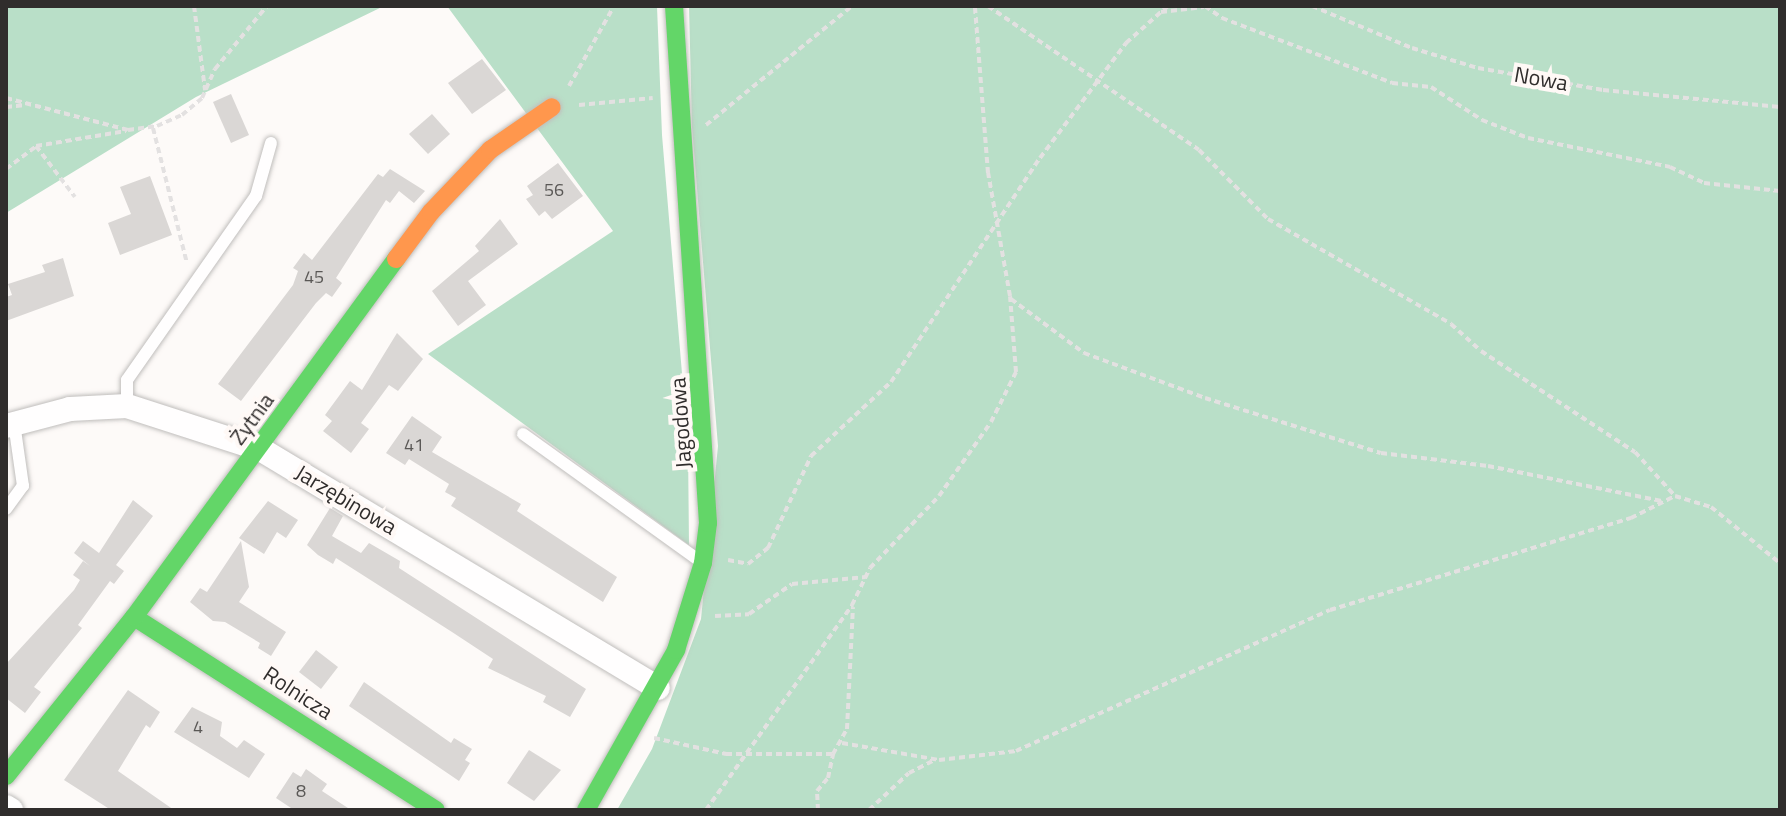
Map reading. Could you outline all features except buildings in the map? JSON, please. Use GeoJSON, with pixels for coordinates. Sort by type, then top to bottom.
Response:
{"type":"FeatureCollection","features":[{"type":"Feature","properties":{"kind":"street","name":"Jagodowa"},"geometry":{"type":"LineString","coordinates":[[586,810],[658,688],[682,634],[704,558],[706,432],[679,139],[674,6]]}},
{"type":"Feature","properties":{"kind":"street","name":"Żytnia"},"geometry":{"type":"LineString","coordinates":[[6,776],[134,617],[431,212],[490,150],[552,107]]}},
{"type":"Feature","properties":{"kind":"street","name":"Jarzębinowa"},"geometry":{"type":"LineString","coordinates":[[10,424],[70,409],[127,406],[260,449],[658,688]]}},
{"type":"Feature","properties":{"kind":"street","name":"Rolnicza"},"geometry":{"type":"LineString","coordinates":[[134,617],[436,810]]}},
{"type":"Feature","properties":{"kind":"lane"},"geometry":{"type":"LineString","coordinates":[[127,406],[127,380],[256,196],[271,143]]}},
{"type":"Feature","properties":{"kind":"lane"},"geometry":{"type":"LineString","coordinates":[[6,509],[23,486],[10,424]]}},
{"type":"Feature","properties":{"kind":"lane"},"geometry":{"type":"LineString","coordinates":[[523,434],[704,558]]}},
{"type":"Feature","properties":{"kind":"path"},"geometry":{"type":"LineString","coordinates":[[194,6],[205,90]]}},
{"type":"Feature","properties":{"kind":"path"},"geometry":{"type":"LineString","coordinates":[[6,169],[36,146],[153,127],[182,115],[205,90],[215,69],[267,6]]}},
{"type":"Feature","properties":{"kind":"path"},"geometry":{"type":"LineString","coordinates":[[552,107],[614,6]]}},
{"type":"Feature","properties":{"kind":"path"},"geometry":{"type":"LineString","coordinates":[[679,139],[697,133],[852,6]]}},
{"type":"Feature","properties":{"kind":"path"},"geometry":{"type":"LineString","coordinates":[[706,810],[853,604],[866,577],[939,496],[1008,391],[1016,372],[1011,299],[995,230],[975,6]]}},
{"type":"Feature","properties":{"kind":"path"},"geometry":{"type":"LineString","coordinates":[[988,6],[1199,150],[1268,219],[1451,324],[1481,351],[1635,452],[1675,496],[1711,507],[1780,563]]}},
{"type":"Feature","properties":{"kind":"path"},"geometry":{"type":"LineString","coordinates":[[704,558],[748,564],[768,548],[811,456],[891,382],[995,230],[1040,158],[1126,43],[1168,6]]}},
{"type":"Feature","properties":{"kind":"path","name":"Nowa"},"geometry":{"type":"LineString","coordinates":[[1312,6],[1412,48],[1478,68],[1603,90],[1780,107]]}},
{"type":"Feature","properties":{"kind":"path"},"geometry":{"type":"LineString","coordinates":[[1161,12],[1206,7],[1222,18],[1392,83],[1431,87],[1482,120],[1528,138],[1589,155],[1670,167],[1704,183],[1780,191]]}},
{"type":"Feature","properties":{"kind":"path"},"geometry":{"type":"LineString","coordinates":[[552,107],[676,96]]}},
{"type":"Feature","properties":{"kind":"path"},"geometry":{"type":"LineString","coordinates":[[6,98],[128,130]]}},
{"type":"Feature","properties":{"kind":"path"},"geometry":{"type":"LineString","coordinates":[[6,107],[29,104]]}},
{"type":"Feature","properties":{"kind":"path"},"geometry":{"type":"LineString","coordinates":[[153,127],[191,289]]}},
{"type":"Feature","properties":{"kind":"path"},"geometry":{"type":"LineString","coordinates":[[36,146],[75,197]]}},
{"type":"Feature","properties":{"kind":"path"},"geometry":{"type":"LineString","coordinates":[[1011,299],[1084,353],[1234,407],[1381,453],[1488,466],[1662,502]]}},
{"type":"Feature","properties":{"kind":"path"},"geometry":{"type":"LineString","coordinates":[[842,743],[936,759],[1016,751],[1330,610],[1631,518],[1675,496]]}},
{"type":"Feature","properties":{"kind":"path"},"geometry":{"type":"LineString","coordinates":[[682,634],[707,617],[749,614],[792,584],[866,577]]}},
{"type":"Feature","properties":{"kind":"path"},"geometry":{"type":"LineString","coordinates":[[818,810],[817,791],[828,778],[833,754],[842,743],[853,604]]}},
{"type":"Feature","properties":{"kind":"path"},"geometry":{"type":"LineString","coordinates":[[635,727],[682,748],[726,754],[833,754]]}},
{"type":"Feature","properties":{"kind":"path"},"geometry":{"type":"LineString","coordinates":[[869,810],[909,773],[936,759]]}},
{"type":"Feature","properties":{"kind":"green space"},"geometry":{"type":"Polygon","coordinates":[[[6,6],[384,6],[196,97],[6,213],[6,6]]]}},
{"type":"Feature","properties":{"kind":"green space"},"geometry":{"type":"Polygon","coordinates":[[[447,6],[657,6],[662,135],[688,445],[689,545],[428,354],[613,231],[447,6]]]}},
{"type":"Feature","properties":{"kind":"green space"},"geometry":{"type":"Polygon","coordinates":[[[689,6],[1780,6],[1780,810],[617,810],[652,749],[701,619],[718,446],[692,127],[689,6]]]}},
{"type":"Feature","properties":{"kind":"traffic: fast"},"geometry":{"type":"LineString","coordinates":[[586,810],[676,650],[703,563],[708,523],[674,6]]}},
{"type":"Feature","properties":{"kind":"traffic: fast"},"geometry":{"type":"LineString","coordinates":[[6,776],[134,617],[396,259]]}},
{"type":"Feature","properties":{"kind":"traffic: fast"},"geometry":{"type":"LineString","coordinates":[[134,617],[436,810]]}},
{"type":"Feature","properties":{"kind":"traffic: slow"},"geometry":{"type":"LineString","coordinates":[[396,259],[431,212],[490,150],[552,107]]}}]}
